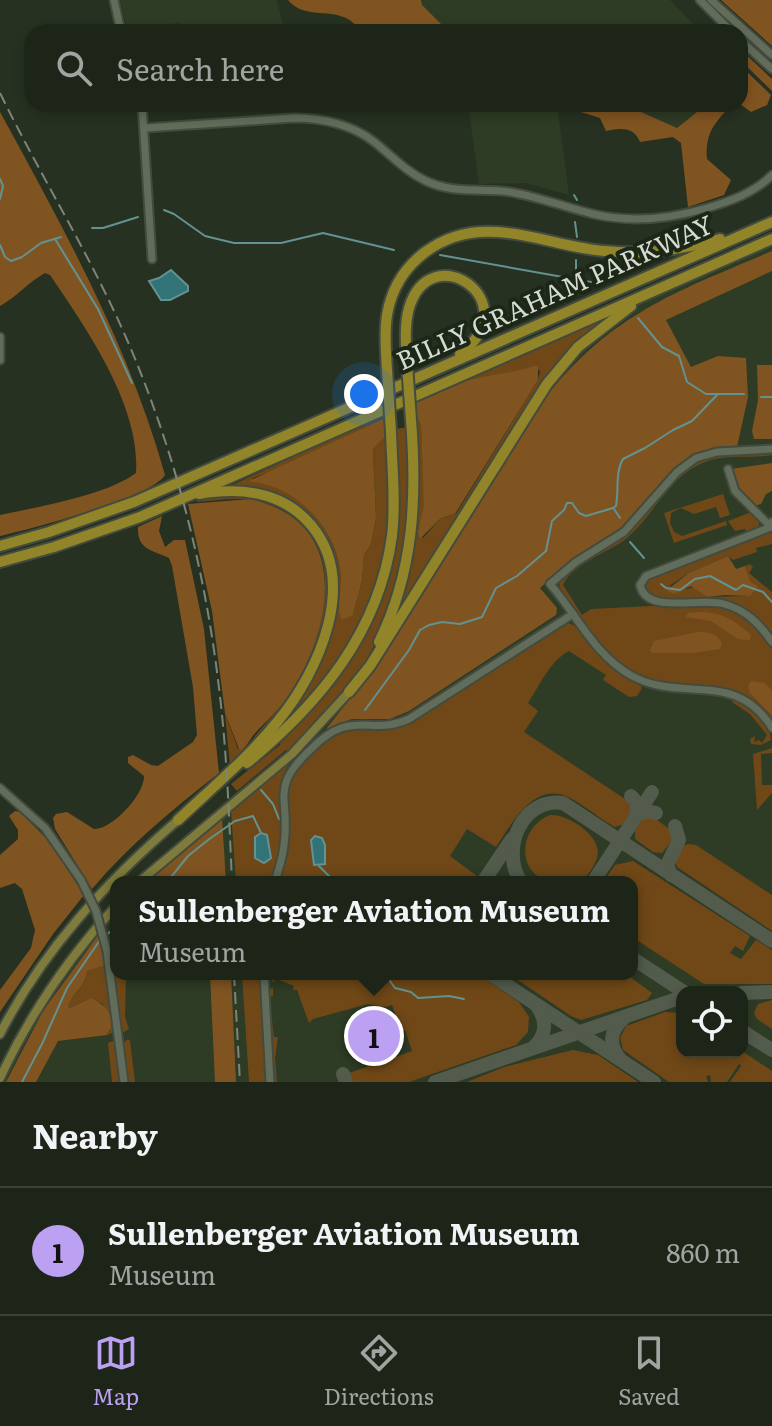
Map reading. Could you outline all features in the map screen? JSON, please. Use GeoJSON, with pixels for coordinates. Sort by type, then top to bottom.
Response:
{"type":"FeatureCollection","features":[{"type":"Feature","properties":{"kind":"highway","name":"BILLY GRAHAM PARKWAY"},"geometry":{"type":"LineString","coordinates":[[0,546],[88,520],[134,502],[770,223]]}},
{"type":"Feature","properties":{"kind":"highway"},"geometry":{"type":"LineString","coordinates":[[178,820],[297,719],[329,683],[353,648],[372,609],[388,558],[394,504],[385,326],[394,291],[418,257],[447,238],[479,231],[582,248],[639,253],[702,244],[770,223]]}},
{"type":"Feature","properties":{"kind":"highway","name":"BILLY GRAHAM PARKWAY"},"geometry":{"type":"LineString","coordinates":[[0,562],[140,517],[772,239]]}},
{"type":"Feature","properties":{"kind":"highway"},"geometry":{"type":"LineString","coordinates":[[349,692],[390,618],[407,566],[415,495],[406,337],[411,303],[424,284],[447,276],[461,278],[474,286],[484,310],[478,334],[466,350],[447,364]]}},
{"type":"Feature","properties":{"kind":"highway"},"geometry":{"type":"LineString","coordinates":[[349,692],[370,666],[538,397],[563,363],[591,335],[619,314],[687,276]]}},
{"type":"Feature","properties":{"kind":"highway"},"geometry":{"type":"LineString","coordinates":[[178,820],[252,750],[278,722],[298,693],[322,641],[333,583],[331,564],[320,536],[302,515],[283,502],[242,491],[185,497]]}},
{"type":"Feature","properties":{"kind":"main road"},"geometry":{"type":"LineString","coordinates":[[146,876],[292,754],[349,692]]}},
{"type":"Feature","properties":{"kind":"main road"},"geometry":{"type":"LineString","coordinates":[[115,876],[178,820]]}},
{"type":"Feature","properties":{"kind":"main road"},"geometry":{"type":"LineString","coordinates":[[0,1023],[110,881]]}},
{"type":"Feature","properties":{"kind":"main road"},"geometry":{"type":"LineString","coordinates":[[0,1078],[29,1020],[53,983],[110,913]]}},
{"type":"Feature","properties":{"kind":"main road"},"geometry":{"type":"LineString","coordinates":[[0,1034],[35,974]]}},
{"type":"Feature","properties":{"kind":"street"},"geometry":{"type":"LineString","coordinates":[[114,0],[119,24]]}},
{"type":"Feature","properties":{"kind":"street"},"geometry":{"type":"LineString","coordinates":[[700,0],[724,24]]}},
{"type":"Feature","properties":{"kind":"street"},"geometry":{"type":"LineString","coordinates":[[711,0],[738,24]]}},
{"type":"Feature","properties":{"kind":"street"},"geometry":{"type":"LineString","coordinates":[[748,33],[772,55]]}},
{"type":"Feature","properties":{"kind":"street"},"geometry":{"type":"LineString","coordinates":[[748,47],[772,69]]}},
{"type":"Feature","properties":{"kind":"street"},"geometry":{"type":"LineString","coordinates":[[143,112],[152,259]]}},
{"type":"Feature","properties":{"kind":"street"},"geometry":{"type":"LineString","coordinates":[[145,128],[293,118],[325,120],[345,125],[365,136],[398,164],[429,183],[450,189],[532,196],[594,214],[631,219],[672,217],[723,203],[756,188],[772,175]]}},
{"type":"Feature","properties":{"kind":"street"},"geometry":{"type":"LineString","coordinates":[[0,337],[0,360]]}},
{"type":"Feature","properties":{"kind":"street"},"geometry":{"type":"LineString","coordinates":[[772,449],[717,452],[696,458],[677,472],[624,532],[576,562],[548,586],[600,652],[634,677],[662,686],[711,689],[732,694],[756,708],[772,728]]}},
{"type":"Feature","properties":{"kind":"street"},"geometry":{"type":"LineString","coordinates":[[728,469],[735,491],[771,525],[693,556],[642,580],[640,585],[644,595],[655,603],[706,601],[733,607],[754,620],[772,642]]}},
{"type":"Feature","properties":{"kind":"street"},"geometry":{"type":"LineString","coordinates":[[277,876],[285,844],[285,782],[298,760],[322,738],[344,727],[388,727],[409,719],[573,614]]}},
{"type":"Feature","properties":{"kind":"street"},"geometry":{"type":"LineString","coordinates":[[0,788],[45,828],[81,880],[96,911],[110,974]]}},
{"type":"Feature","properties":{"kind":"street"},"geometry":{"type":"LineString","coordinates":[[111,980],[124,1082]]}},
{"type":"Feature","properties":{"kind":"street"},"geometry":{"type":"LineString","coordinates":[[264,980],[270,1082]]}},
{"type":"Feature","properties":{"kind":"shaded area"},"geometry":{"type":"Polygon","coordinates":[[[120,0],[277,0],[283,24],[177,23],[126,24],[120,0]]]}},
{"type":"Feature","properties":{"kind":"shaded area"},"geometry":{"type":"Polygon","coordinates":[[[288,0],[421,0],[422,5],[441,24],[354,24],[344,17],[296,7],[288,0]]]}},
{"type":"Feature","properties":{"kind":"shaded area"},"geometry":{"type":"Polygon","coordinates":[[[413,0],[670,0],[693,24],[436,24],[413,0]]]}},
{"type":"Feature","properties":{"kind":"shaded area"},"geometry":{"type":"Polygon","coordinates":[[[721,0],[772,0],[772,46],[721,0]]]}},
{"type":"Feature","properties":{"kind":"shaded area"},"geometry":{"type":"Polygon","coordinates":[[[748,56],[772,79],[772,91],[748,68],[748,56]]]}},
{"type":"Feature","properties":{"kind":"shaded area"},"geometry":{"type":"Polygon","coordinates":[[[748,73],[771,95],[767,105],[751,112],[748,110],[748,73]]]}},
{"type":"Feature","properties":{"kind":"shaded area"},"geometry":{"type":"Polygon","coordinates":[[[0,112],[71,244],[114,334],[165,475],[155,484],[115,503],[0,536],[0,515],[90,494],[136,473],[130,421],[120,395],[94,343],[50,275],[45,273],[0,306],[0,112]]]}},
{"type":"Feature","properties":{"kind":"shaded area"},"geometry":{"type":"Polygon","coordinates":[[[469,112],[558,112],[569,195],[526,183],[479,184],[469,112]]]}},
{"type":"Feature","properties":{"kind":"shaded area"},"geometry":{"type":"Polygon","coordinates":[[[581,112],[641,112],[677,128],[697,112],[725,112],[712,128],[707,150],[707,159],[731,180],[724,195],[688,207],[681,143],[673,137],[640,142],[630,131],[606,131],[600,118],[581,112]]]}},
{"type":"Feature","properties":{"kind":"shaded area"},"geometry":{"type":"Polygon","coordinates":[[[622,112],[697,112],[677,128],[622,112]]]}},
{"type":"Feature","properties":{"kind":"shaded area"},"geometry":{"type":"Polygon","coordinates":[[[772,246],[772,1082],[0,1082],[29,1020],[110,914],[110,980],[638,980],[638,876],[146,876],[292,754],[360,680],[563,363],[631,306],[657,292],[686,283],[772,246]]]}},
{"type":"Feature","properties":{"kind":"shaded area"},"geometry":{"type":"Polygon","coordinates":[[[772,251],[772,271],[666,320],[691,367],[718,356],[746,358],[748,397],[737,447],[705,451],[683,461],[625,525],[567,565],[540,588],[557,608],[556,615],[409,711],[390,719],[352,719],[326,729],[380,661],[549,393],[573,366],[623,323],[650,307],[707,278],[772,251]]]}},
{"type":"Feature","properties":{"kind":"shaded area"},"geometry":{"type":"Polygon","coordinates":[[[604,318],[606,321],[576,345],[400,610],[397,610],[409,566],[415,420],[421,425],[425,506],[418,531],[423,538],[441,518],[456,514],[538,380],[540,371],[532,366],[446,388],[604,318]]]}},
{"type":"Feature","properties":{"kind":"shaded area"},"geometry":{"type":"Polygon","coordinates":[[[757,365],[772,365],[772,439],[754,439],[752,431],[758,400],[757,365]]]}},
{"type":"Feature","properties":{"kind":"shaded area"},"geometry":{"type":"Polygon","coordinates":[[[538,366],[538,380],[455,514],[441,518],[420,539],[418,531],[424,506],[421,425],[415,420],[413,403],[468,381],[538,366]]]}},
{"type":"Feature","properties":{"kind":"shaded area"},"geometry":{"type":"Polygon","coordinates":[[[386,414],[386,417],[278,469],[253,478],[252,482],[285,490],[313,513],[332,543],[338,560],[341,589],[338,608],[353,615],[362,581],[364,555],[371,544],[376,518],[373,449],[387,430],[389,502],[381,566],[372,597],[341,658],[296,713],[271,734],[318,660],[335,570],[297,508],[230,486],[386,414]]]}},
{"type":"Feature","properties":{"kind":"shaded area"},"geometry":{"type":"Polygon","coordinates":[[[387,417],[386,435],[373,449],[376,518],[371,544],[364,555],[362,581],[353,615],[342,620],[339,610],[339,563],[322,525],[291,496],[271,486],[249,481],[387,417]]]}},
{"type":"Feature","properties":{"kind":"shaded area"},"geometry":{"type":"Polygon","coordinates":[[[408,427],[410,495],[407,528],[395,593],[384,625],[369,655],[337,702],[289,752],[286,750],[237,791],[231,784],[280,745],[281,740],[326,695],[367,630],[399,501],[396,429],[408,427]]]}},
{"type":"Feature","properties":{"kind":"shaded area"},"geometry":{"type":"Polygon","coordinates":[[[772,451],[772,455],[729,457],[693,468],[672,486],[627,538],[583,564],[563,585],[582,615],[591,609],[719,606],[749,619],[772,649],[772,722],[756,704],[740,694],[724,688],[655,681],[623,666],[602,648],[561,592],[559,583],[580,562],[616,542],[634,527],[670,482],[691,464],[720,454],[772,451]]]}},
{"type":"Feature","properties":{"kind":"shaded area"},"geometry":{"type":"Polygon","coordinates":[[[772,463],[772,491],[766,494],[761,504],[754,506],[737,488],[731,469],[772,463]]]}},
{"type":"Feature","properties":{"kind":"shaded area"},"geometry":{"type":"Polygon","coordinates":[[[723,494],[730,515],[720,518],[716,507],[694,514],[681,508],[671,513],[670,523],[674,532],[682,536],[726,521],[727,525],[674,543],[664,513],[723,494]]]}},
{"type":"Feature","properties":{"kind":"shaded area"},"geometry":{"type":"Polygon","coordinates":[[[213,496],[262,497],[293,512],[314,534],[325,561],[328,591],[324,622],[301,683],[278,716],[230,766],[225,713],[238,749],[245,749],[289,694],[306,662],[323,608],[325,581],[321,555],[310,533],[291,515],[254,500],[195,502],[213,496]]]}},
{"type":"Feature","properties":{"kind":"shaded area"},"geometry":{"type":"Polygon","coordinates":[[[250,499],[282,511],[305,528],[318,551],[324,576],[324,604],[318,633],[293,689],[242,750],[225,713],[212,611],[188,504],[250,499]]]}},
{"type":"Feature","properties":{"kind":"shaded area"},"geometry":{"type":"Polygon","coordinates":[[[749,513],[758,519],[760,529],[746,534],[745,529],[735,531],[728,521],[749,513]]]}},
{"type":"Feature","properties":{"kind":"shaded area"},"geometry":{"type":"Polygon","coordinates":[[[162,516],[159,531],[165,547],[174,540],[185,540],[204,629],[219,773],[152,828],[92,889],[55,829],[53,818],[56,814],[67,812],[94,829],[110,824],[126,810],[143,783],[144,776],[128,763],[128,757],[133,755],[158,766],[193,742],[197,735],[193,687],[172,566],[169,558],[143,545],[138,535],[138,527],[162,516]]]}},
{"type":"Feature","properties":{"kind":"shaded area"},"geometry":{"type":"Polygon","coordinates":[[[772,533],[772,544],[756,548],[757,552],[733,560],[728,556],[689,573],[669,586],[694,587],[707,597],[746,596],[758,586],[750,581],[745,566],[750,564],[753,567],[749,573],[772,592],[772,633],[745,610],[709,599],[656,600],[647,596],[644,585],[650,578],[762,534],[772,533]]]}},
{"type":"Feature","properties":{"kind":"shaded area"},"geometry":{"type":"Polygon","coordinates":[[[728,556],[736,569],[745,566],[750,581],[758,586],[750,596],[707,597],[691,586],[674,594],[667,590],[689,573],[728,556]]]}},
{"type":"Feature","properties":{"kind":"shaded area"},"geometry":{"type":"Polygon","coordinates":[[[703,612],[734,622],[751,635],[750,640],[738,639],[711,621],[686,617],[688,613],[703,612]]]}},
{"type":"Feature","properties":{"kind":"shaded area"},"geometry":{"type":"Polygon","coordinates":[[[567,623],[581,631],[602,658],[642,688],[637,696],[629,697],[603,680],[606,675],[569,651],[551,667],[528,703],[538,711],[524,732],[628,801],[632,811],[624,824],[615,827],[559,794],[536,798],[518,815],[496,847],[467,829],[450,856],[477,876],[282,876],[289,846],[289,783],[301,763],[331,736],[344,731],[404,725],[567,623]]]}},
{"type":"Feature","properties":{"kind":"shaded area"},"geometry":{"type":"Polygon","coordinates":[[[698,632],[716,635],[722,644],[720,649],[692,653],[650,651],[654,641],[698,632]]]}},
{"type":"Feature","properties":{"kind":"shaded area"},"geometry":{"type":"Polygon","coordinates":[[[751,681],[764,683],[772,690],[772,715],[750,693],[748,686],[751,681]]]}},
{"type":"Feature","properties":{"kind":"shaded area"},"geometry":{"type":"Polygon","coordinates":[[[734,698],[758,715],[767,726],[771,740],[761,745],[751,744],[750,739],[755,736],[754,742],[759,740],[762,743],[767,735],[750,714],[732,702],[734,698]]]}},
{"type":"Feature","properties":{"kind":"shaded area"},"geometry":{"type":"Polygon","coordinates":[[[772,748],[772,753],[761,754],[762,785],[772,785],[772,793],[757,810],[753,754],[772,748]]]}},
{"type":"Feature","properties":{"kind":"shaded area"},"geometry":{"type":"Polygon","coordinates":[[[294,758],[286,769],[280,790],[283,833],[274,876],[236,876],[231,811],[294,758]]]}},
{"type":"Feature","properties":{"kind":"shaded area"},"geometry":{"type":"Polygon","coordinates":[[[15,811],[20,812],[49,841],[84,895],[53,934],[0,1012],[0,990],[31,948],[35,930],[22,889],[15,883],[0,888],[0,855],[18,839],[18,830],[9,816],[15,811]]]}},
{"type":"Feature","properties":{"kind":"shaded area"},"geometry":{"type":"Polygon","coordinates":[[[550,815],[565,818],[593,838],[598,853],[587,876],[538,876],[531,869],[525,849],[532,829],[550,815]]]}},
{"type":"Feature","properties":{"kind":"shaded area"},"geometry":{"type":"Polygon","coordinates":[[[645,817],[653,817],[672,831],[673,839],[662,853],[653,852],[635,839],[635,828],[645,817]]]}},
{"type":"Feature","properties":{"kind":"shaded area"},"geometry":{"type":"Polygon","coordinates":[[[222,818],[226,876],[154,876],[222,818]]]}},
{"type":"Feature","properties":{"kind":"shaded area"},"geometry":{"type":"Polygon","coordinates":[[[688,844],[696,845],[772,895],[772,931],[677,867],[677,853],[688,844]]]}},
{"type":"Feature","properties":{"kind":"shaded area"},"geometry":{"type":"Polygon","coordinates":[[[633,861],[750,936],[743,951],[735,946],[730,953],[741,959],[756,940],[772,950],[772,984],[704,984],[638,941],[638,876],[607,876],[615,865],[633,861]]]}},
{"type":"Feature","properties":{"kind":"shaded area"},"geometry":{"type":"Polygon","coordinates":[[[99,934],[107,965],[87,971],[68,1006],[70,1008],[91,998],[102,1004],[111,1018],[107,1035],[58,1041],[36,1082],[6,1082],[43,1011],[99,934]]]}},
{"type":"Feature","properties":{"kind":"shaded area"},"geometry":{"type":"Polygon","coordinates":[[[107,965],[114,1032],[107,1035],[110,1031],[103,1004],[91,998],[70,1008],[67,1006],[87,971],[107,965]]]}},
{"type":"Feature","properties":{"kind":"shaded area"},"geometry":{"type":"Polygon","coordinates":[[[116,980],[126,980],[125,1017],[129,1029],[121,1031],[116,980]]]}},
{"type":"Feature","properties":{"kind":"shaded area"},"geometry":{"type":"Polygon","coordinates":[[[210,980],[231,980],[236,1082],[215,1082],[210,980]]]}},
{"type":"Feature","properties":{"kind":"shaded area"},"geometry":{"type":"Polygon","coordinates":[[[242,980],[261,980],[267,1082],[249,1082],[242,980]]]}},
{"type":"Feature","properties":{"kind":"shaded area"},"geometry":{"type":"Polygon","coordinates":[[[279,980],[486,980],[519,1002],[529,1017],[528,1032],[516,1045],[409,1082],[352,1082],[349,1073],[412,1051],[392,1005],[368,1004],[313,1019],[309,1023],[297,990],[293,990],[294,986],[279,980]]]}},
{"type":"Feature","properties":{"kind":"shaded area"},"geometry":{"type":"Polygon","coordinates":[[[518,980],[634,980],[652,993],[647,1000],[581,1020],[518,980]]]}},
{"type":"Feature","properties":{"kind":"shaded area"},"geometry":{"type":"Polygon","coordinates":[[[273,988],[273,996],[269,997],[274,1037],[278,1037],[275,1058],[277,1082],[274,1082],[267,990],[273,988]]]}},
{"type":"Feature","properties":{"kind":"shaded area"},"geometry":{"type":"Polygon","coordinates":[[[772,1000],[772,1029],[757,1019],[754,1013],[758,1004],[772,1000]]]}},
{"type":"Feature","properties":{"kind":"shaded area"},"geometry":{"type":"Polygon","coordinates":[[[665,1012],[676,1013],[676,1058],[748,1058],[748,1055],[772,1071],[772,1082],[730,1082],[741,1066],[739,1064],[727,1082],[711,1082],[710,1075],[706,1076],[708,1082],[669,1082],[623,1050],[620,1038],[626,1026],[665,1012]]]}},
{"type":"Feature","properties":{"kind":"shaded area"},"geometry":{"type":"Polygon","coordinates":[[[128,1039],[135,1082],[127,1082],[123,1043],[128,1039]]]}},
{"type":"Feature","properties":{"kind":"shaded area"},"geometry":{"type":"Polygon","coordinates":[[[113,1041],[121,1082],[112,1082],[108,1043],[113,1041]]]}},
{"type":"Feature","properties":{"kind":"shaded area"},"geometry":{"type":"Polygon","coordinates":[[[573,1050],[598,1055],[638,1082],[467,1082],[504,1067],[573,1050]]]}},
{"type":"Feature","properties":{"kind":"water"},"geometry":{"type":"Polygon","coordinates":[[[171,270],[188,286],[188,291],[170,300],[161,300],[149,281],[171,270]]]}},
{"type":"Feature","properties":{"kind":"water"},"geometry":{"type":"Polygon","coordinates":[[[261,833],[267,835],[271,858],[264,863],[255,858],[255,837],[261,833]]]}},
{"type":"Feature","properties":{"kind":"water"},"geometry":{"type":"Polygon","coordinates":[[[315,836],[322,838],[325,845],[325,864],[314,865],[311,840],[315,836]]]}},
{"type":"Feature","properties":{"kind":"waterway"},"geometry":{"type":"LineString","coordinates":[[0,179],[3,186],[0,199]]}},
{"type":"Feature","properties":{"kind":"waterway"},"geometry":{"type":"LineString","coordinates":[[574,195],[577,200]]}},
{"type":"Feature","properties":{"kind":"waterway"},"geometry":{"type":"LineString","coordinates":[[164,210],[205,236],[234,243],[281,243],[323,233],[394,250]]}},
{"type":"Feature","properties":{"kind":"waterway"},"geometry":{"type":"LineString","coordinates":[[92,228],[103,228],[138,217]]}},
{"type":"Feature","properties":{"kind":"waterway"},"geometry":{"type":"LineString","coordinates":[[575,222],[577,237]]}},
{"type":"Feature","properties":{"kind":"waterway"},"geometry":{"type":"LineString","coordinates":[[0,245],[5,257],[11,261],[41,243],[61,237]]}},
{"type":"Feature","properties":{"kind":"waterway"},"geometry":{"type":"LineString","coordinates":[[55,239],[98,309],[132,383]]}},
{"type":"Feature","properties":{"kind":"waterway"},"geometry":{"type":"LineString","coordinates":[[440,255],[591,282]]}},
{"type":"Feature","properties":{"kind":"waterway"},"geometry":{"type":"LineString","coordinates":[[576,260],[576,279]]}},
{"type":"Feature","properties":{"kind":"waterway"},"geometry":{"type":"LineString","coordinates":[[638,318],[662,347],[679,356],[687,382],[706,394],[744,394]]}},
{"type":"Feature","properties":{"kind":"waterway"},"geometry":{"type":"LineString","coordinates":[[365,710],[420,630],[442,622],[460,624],[482,617],[496,588],[517,576],[546,551],[552,521],[567,503],[572,503],[579,513],[586,516],[616,506],[618,475],[623,459],[692,421],[717,395]]}},
{"type":"Feature","properties":{"kind":"waterway"},"geometry":{"type":"LineString","coordinates":[[761,397],[772,397]]}},
{"type":"Feature","properties":{"kind":"waterway"},"geometry":{"type":"LineString","coordinates":[[614,509],[620,518]]}},
{"type":"Feature","properties":{"kind":"waterway"},"geometry":{"type":"LineString","coordinates":[[630,542],[644,558]]}},
{"type":"Feature","properties":{"kind":"waterway"},"geometry":{"type":"LineString","coordinates":[[661,584],[680,590],[695,579],[710,576],[736,590],[743,585],[763,592],[772,602]]}},
{"type":"Feature","properties":{"kind":"waterway"},"geometry":{"type":"LineString","coordinates":[[261,790],[273,804],[279,819]]}},
{"type":"Feature","properties":{"kind":"waterway"},"geometry":{"type":"LineString","coordinates":[[172,876],[188,856],[235,821],[253,816],[261,833]]}},
{"type":"Feature","properties":{"kind":"waterway"},"geometry":{"type":"LineString","coordinates":[[319,866],[329,876]]}},
{"type":"Feature","properties":{"kind":"waterway"},"geometry":{"type":"LineString","coordinates":[[105,936],[110,932]]}},
{"type":"Feature","properties":{"kind":"waterway"},"geometry":{"type":"LineString","coordinates":[[22,1082],[67,988],[100,940]]}},
{"type":"Feature","properties":{"kind":"waterway"},"geometry":{"type":"LineString","coordinates":[[389,980],[395,988],[411,992],[418,998],[449,996],[464,999]]}},
{"type":"Feature","properties":{"kind":"taxiway"},"geometry":{"type":"LineString","coordinates":[[597,876],[652,792]]}},
{"type":"Feature","properties":{"kind":"taxiway"},"geometry":{"type":"LineString","coordinates":[[631,796],[637,803],[637,815],[647,811],[656,813]]}},
{"type":"Feature","properties":{"kind":"taxiway"},"geometry":{"type":"LineString","coordinates":[[518,876],[513,856],[518,829],[536,808],[548,803],[563,803],[772,941]]}},
{"type":"Feature","properties":{"kind":"taxiway"},"geometry":{"type":"LineString","coordinates":[[671,875],[667,865],[679,840],[675,826]]}},
{"type":"Feature","properties":{"kind":"taxiway"},"geometry":{"type":"LineString","coordinates":[[487,876],[512,839]]}},
{"type":"Feature","properties":{"kind":"taxiway"},"geometry":{"type":"LineString","coordinates":[[638,962],[676,987]]}},
{"type":"Feature","properties":{"kind":"taxiway"},"geometry":{"type":"LineString","coordinates":[[499,980],[654,1082]]}},
{"type":"Feature","properties":{"kind":"taxiway"},"geometry":{"type":"LineString","coordinates":[[748,993],[772,992]]}},
{"type":"Feature","properties":{"kind":"taxiway"},"geometry":{"type":"LineString","coordinates":[[435,1082],[676,999]]}},
{"type":"Feature","properties":{"kind":"taxiway"},"geometry":{"type":"LineString","coordinates":[[534,1047],[544,1027],[537,1006]]}},
{"type":"Feature","properties":{"kind":"taxiway"},"geometry":{"type":"LineString","coordinates":[[620,1059],[612,1038],[624,1018]]}},
{"type":"Feature","properties":{"kind":"taxiway"},"geometry":{"type":"LineString","coordinates":[[748,1035],[772,1050]]}},
{"type":"Feature","properties":{"kind":"taxiway"},"geometry":{"type":"LineString","coordinates":[[343,1074],[346,1082]]}},
{"type":"Feature","properties":{"kind":"railway"},"geometry":{"type":"LineString","coordinates":[[0,93],[114,310],[145,384],[174,468],[196,555],[213,643],[224,736],[232,876]]}},
{"type":"Feature","properties":{"kind":"railway"},"geometry":{"type":"LineString","coordinates":[[234,980],[240,1082]]}},
{"type":"Feature","properties":{"kind":"place","name":"Sullenberger Aviation Museum"},"geometry":{"type":"Point","coordinates":[374,1036]}}]}
